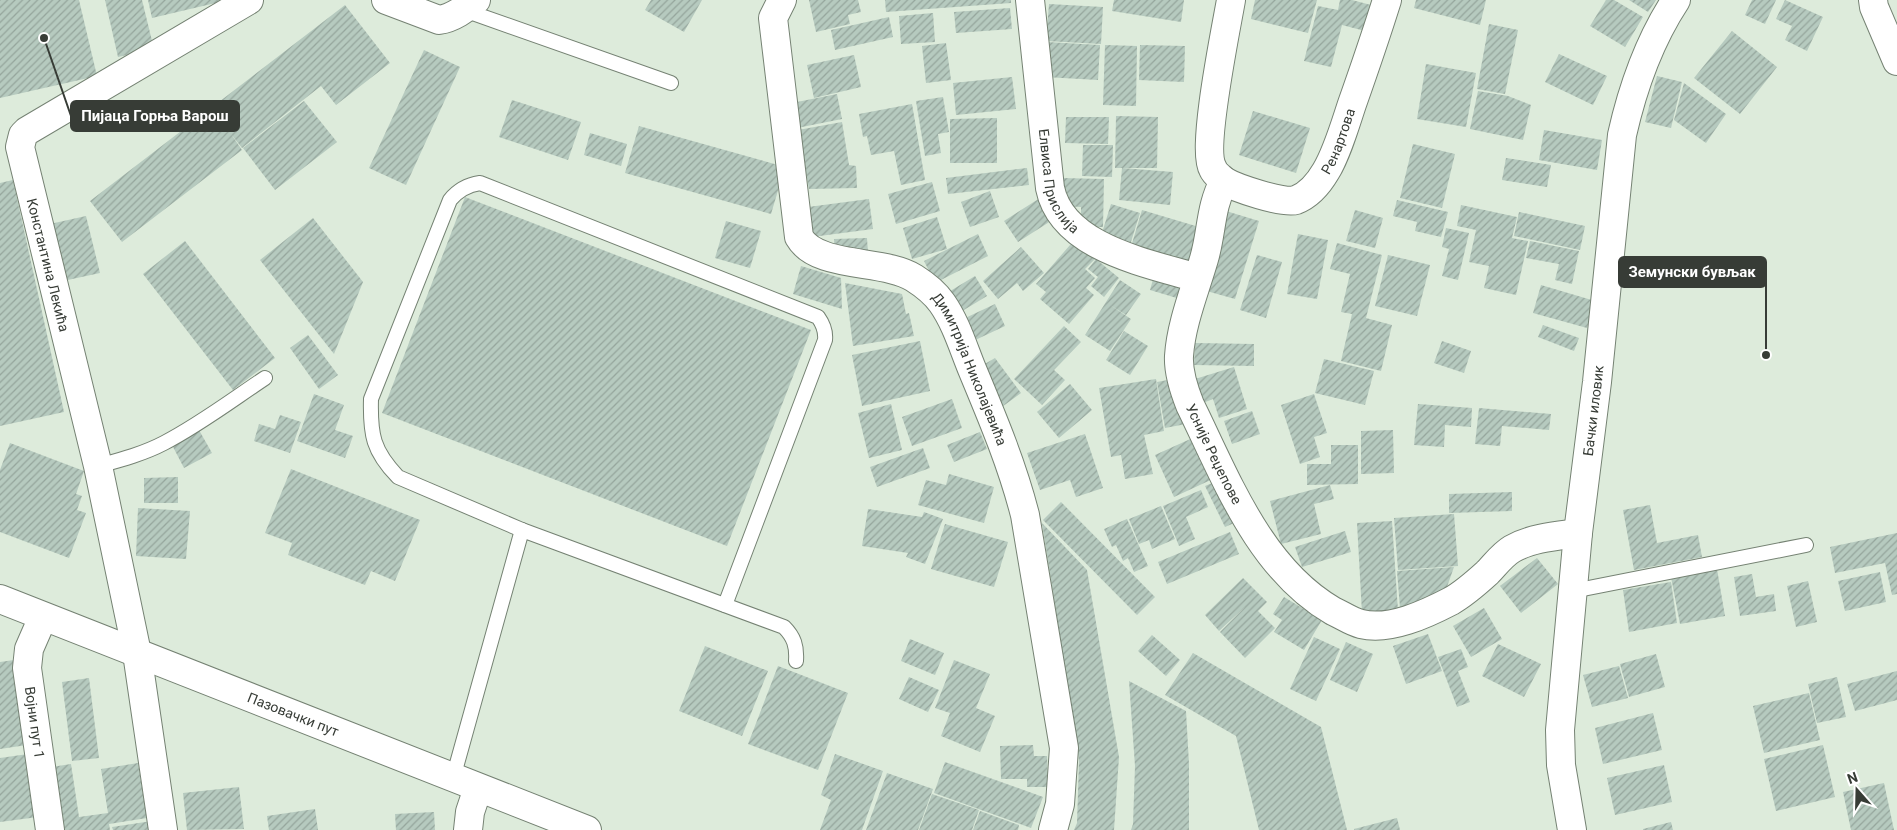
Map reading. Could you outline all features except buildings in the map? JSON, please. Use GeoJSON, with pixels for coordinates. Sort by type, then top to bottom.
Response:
{"type":"FeatureCollection","features":[{"type":"Feature","properties":{"kind":"street","name":"Константина Лекића"},"geometry":{"type":"LineString","coordinates":[[163,830],[137,653],[98,466],[20,151],[21,141],[27,131],[249,0]]}},
{"type":"Feature","properties":{"kind":"street"},"geometry":{"type":"LineString","coordinates":[[386,0],[439,20],[447,19],[470,5]]}},
{"type":"Feature","properties":{"kind":"street","name":"Димитрија Николајевића"},"geometry":{"type":"LineString","coordinates":[[782,0],[773,18],[800,237],[803,244],[824,256],[902,271],[915,278],[936,297],[947,311],[955,327],[998,431],[1016,481],[1026,515],[1064,748],[1060,804],[1053,830]]}},
{"type":"Feature","properties":{"kind":"street","name":"Елвиса Прислија"},"geometry":{"type":"LineString","coordinates":[[1030,0],[1050,188],[1055,204],[1068,222],[1099,245],[1121,255],[1198,278]]}},
{"type":"Feature","properties":{"kind":"street"},"geometry":{"type":"LineString","coordinates":[[1224,181],[1213,169],[1211,160],[1211,132],[1213,107],[1231,0]]}},
{"type":"Feature","properties":{"kind":"street","name":"Ренартова"},"geometry":{"type":"LineString","coordinates":[[1224,181],[1234,187],[1287,201],[1296,200],[1308,193],[1317,184],[1327,170],[1346,124],[1388,0]]}},
{"type":"Feature","properties":{"kind":"street","name":"Бачки иловик"},"geometry":{"type":"LineString","coordinates":[[1572,830],[1561,765],[1560,730],[1578,533],[1597,382],[1622,135],[1629,102],[1650,45],[1676,0]]}},
{"type":"Feature","properties":{"kind":"street"},"geometry":{"type":"LineString","coordinates":[[1873,0],[1874,7],[1897,61]]}},
{"type":"Feature","properties":{"kind":"street","name":"Усније Реџепове"},"geometry":{"type":"LineString","coordinates":[[1224,181],[1216,196],[1204,258],[1181,342],[1179,358],[1184,390],[1239,505],[1274,560],[1297,583],[1323,605],[1360,624],[1382,625],[1403,620],[1438,607],[1467,591],[1511,549],[1538,540],[1578,533]]}},
{"type":"Feature","properties":{"kind":"street","name":"Пазовачки пут"},"geometry":{"type":"LineString","coordinates":[[0,599],[587,830]]}},
{"type":"Feature","properties":{"kind":"street","name":"Војни пут 1"},"geometry":{"type":"LineString","coordinates":[[43,617],[29,649],[27,668],[50,830]]}},
{"type":"Feature","properties":{"kind":"street"},"geometry":{"type":"LineString","coordinates":[[468,830],[470,812],[478,788]]}},
{"type":"Feature","properties":{"kind":"lane"},"geometry":{"type":"LineString","coordinates":[[470,5],[671,83]]}},
{"type":"Feature","properties":{"kind":"lane"},"geometry":{"type":"LineString","coordinates":[[725,605],[825,340],[822,322],[818,317],[480,183],[470,185],[456,193],[450,200],[371,399],[370,423],[383,461],[398,477],[522,530],[784,627],[794,641],[796,661]]}},
{"type":"Feature","properties":{"kind":"lane"},"geometry":{"type":"LineString","coordinates":[[98,466],[125,459],[163,444],[265,378]]}},
{"type":"Feature","properties":{"kind":"lane"},"geometry":{"type":"LineString","coordinates":[[453,778],[522,530]]}},
{"type":"Feature","properties":{"kind":"lane"},"geometry":{"type":"LineString","coordinates":[[1573,591],[1806,545]]}},
{"type":"Feature","properties":{"kind":"place","name":"Пијаца Горња Варош"},"geometry":{"type":"Point","coordinates":[44,38]}},
{"type":"Feature","properties":{"kind":"place","name":"Земунски бувљак"},"geometry":{"type":"Point","coordinates":[1766,355]}}]}
